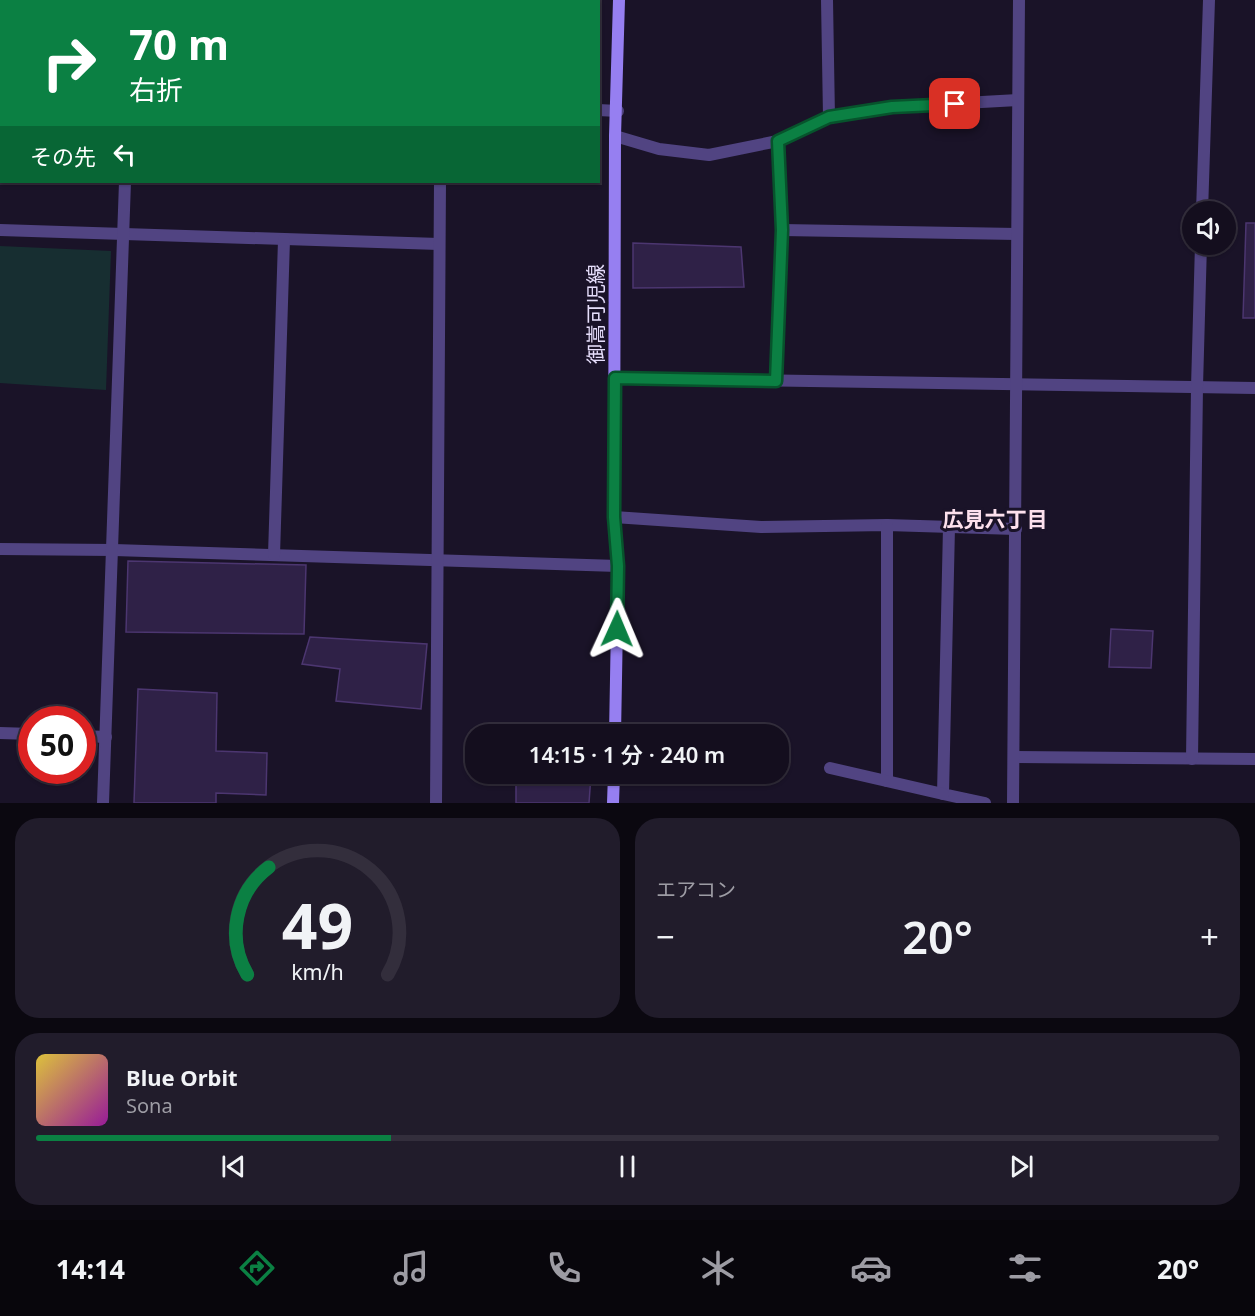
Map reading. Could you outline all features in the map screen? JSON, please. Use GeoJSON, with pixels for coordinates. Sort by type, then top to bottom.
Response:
{"type":"FeatureCollection","features":[{"type":"Feature","properties":{"kind":"main road","name":"御嵩可児線"},"geometry":{"type":"LineString","coordinates":[[615,724],[618,566],[614,517],[615,136],[618,111],[619,0]]}},
{"type":"Feature","properties":{"kind":"main road"},"geometry":{"type":"LineString","coordinates":[[614,784],[614,803]]}},
{"type":"Feature","properties":{"kind":"street"},"geometry":{"type":"LineString","coordinates":[[827,0],[829,117]]}},
{"type":"Feature","properties":{"kind":"street"},"geometry":{"type":"LineString","coordinates":[[1013,803],[1019,0]]}},
{"type":"Feature","properties":{"kind":"street"},"geometry":{"type":"LineString","coordinates":[[1202,201],[1209,0]]}},
{"type":"Feature","properties":{"kind":"street"},"geometry":{"type":"LineString","coordinates":[[615,136],[659,149],[710,155],[778,141],[829,117],[892,107],[1018,100]]}},
{"type":"Feature","properties":{"kind":"street"},"geometry":{"type":"LineString","coordinates":[[600,110],[618,111]]}},
{"type":"Feature","properties":{"kind":"street"},"geometry":{"type":"LineString","coordinates":[[776,381],[782,230],[778,141]]}},
{"type":"Feature","properties":{"kind":"street"},"geometry":{"type":"LineString","coordinates":[[103,803],[114,550],[125,183]]}},
{"type":"Feature","properties":{"kind":"street"},"geometry":{"type":"LineString","coordinates":[[436,803],[440,183]]}},
{"type":"Feature","properties":{"kind":"street"},"geometry":{"type":"LineString","coordinates":[[0,230],[439,244]]}},
{"type":"Feature","properties":{"kind":"street"},"geometry":{"type":"LineString","coordinates":[[782,230],[1017,234]]}},
{"type":"Feature","properties":{"kind":"street"},"geometry":{"type":"LineString","coordinates":[[274,555],[284,240]]}},
{"type":"Feature","properties":{"kind":"street"},"geometry":{"type":"LineString","coordinates":[[1192,759],[1201,255]]}},
{"type":"Feature","properties":{"kind":"street"},"geometry":{"type":"LineString","coordinates":[[615,378],[1255,388]]}},
{"type":"Feature","properties":{"kind":"street"},"geometry":{"type":"LineString","coordinates":[[614,517],[761,527],[887,525],[1016,529]]}},
{"type":"Feature","properties":{"kind":"street"},"geometry":{"type":"LineString","coordinates":[[887,525],[887,781]]}},
{"type":"Feature","properties":{"kind":"street"},"geometry":{"type":"LineString","coordinates":[[943,794],[949,527]]}},
{"type":"Feature","properties":{"kind":"street"},"geometry":{"type":"LineString","coordinates":[[0,549],[114,550],[618,566]]}},
{"type":"Feature","properties":{"kind":"street"},"geometry":{"type":"LineString","coordinates":[[0,733],[18,734]]}},
{"type":"Feature","properties":{"kind":"street"},"geometry":{"type":"LineString","coordinates":[[96,737],[106,737]]}},
{"type":"Feature","properties":{"kind":"street"},"geometry":{"type":"LineString","coordinates":[[1014,757],[1255,759]]}},
{"type":"Feature","properties":{"kind":"street"},"geometry":{"type":"LineString","coordinates":[[830,768],[985,803]]}},
{"type":"Feature","properties":{"kind":"green space"},"geometry":{"type":"Polygon","coordinates":[[[0,246],[111,251],[106,390],[0,383],[0,246]]]}},
{"type":"Feature","properties":{"kind":"building"},"geometry":{"type":"Polygon","coordinates":[[[1246,223],[1255,223],[1255,318],[1243,318],[1246,223]]]}},
{"type":"Feature","properties":{"kind":"building"},"geometry":{"type":"Polygon","coordinates":[[[633,243],[741,247],[744,287],[633,288],[633,243]]]}},
{"type":"Feature","properties":{"kind":"building"},"geometry":{"type":"Polygon","coordinates":[[[128,561],[306,565],[304,634],[126,632],[128,561]]]}},
{"type":"Feature","properties":{"kind":"building"},"geometry":{"type":"Polygon","coordinates":[[[1111,629],[1153,631],[1151,668],[1109,667],[1111,629]]]}},
{"type":"Feature","properties":{"kind":"building"},"geometry":{"type":"Polygon","coordinates":[[[310,637],[427,644],[421,709],[336,701],[340,669],[302,664],[310,637]]]}},
{"type":"Feature","properties":{"kind":"building"},"geometry":{"type":"Polygon","coordinates":[[[138,689],[217,693],[216,751],[267,753],[266,795],[216,793],[216,803],[134,803],[138,689]]]}},
{"type":"Feature","properties":{"kind":"building"},"geometry":{"type":"Polygon","coordinates":[[[516,784],[590,784],[589,803],[516,803],[516,784]]]}},
{"type":"Feature","properties":{"kind":"district","name":"広見六丁目"},"geometry":{"type":"Point","coordinates":[995,520]}},
{"type":"Feature","properties":{"kind":"route"},"geometry":{"type":"LineString","coordinates":[[617,629],[618,566],[614,517],[615,378],[776,381],[782,230],[778,141],[829,117],[892,107],[955,104]]}}]}
